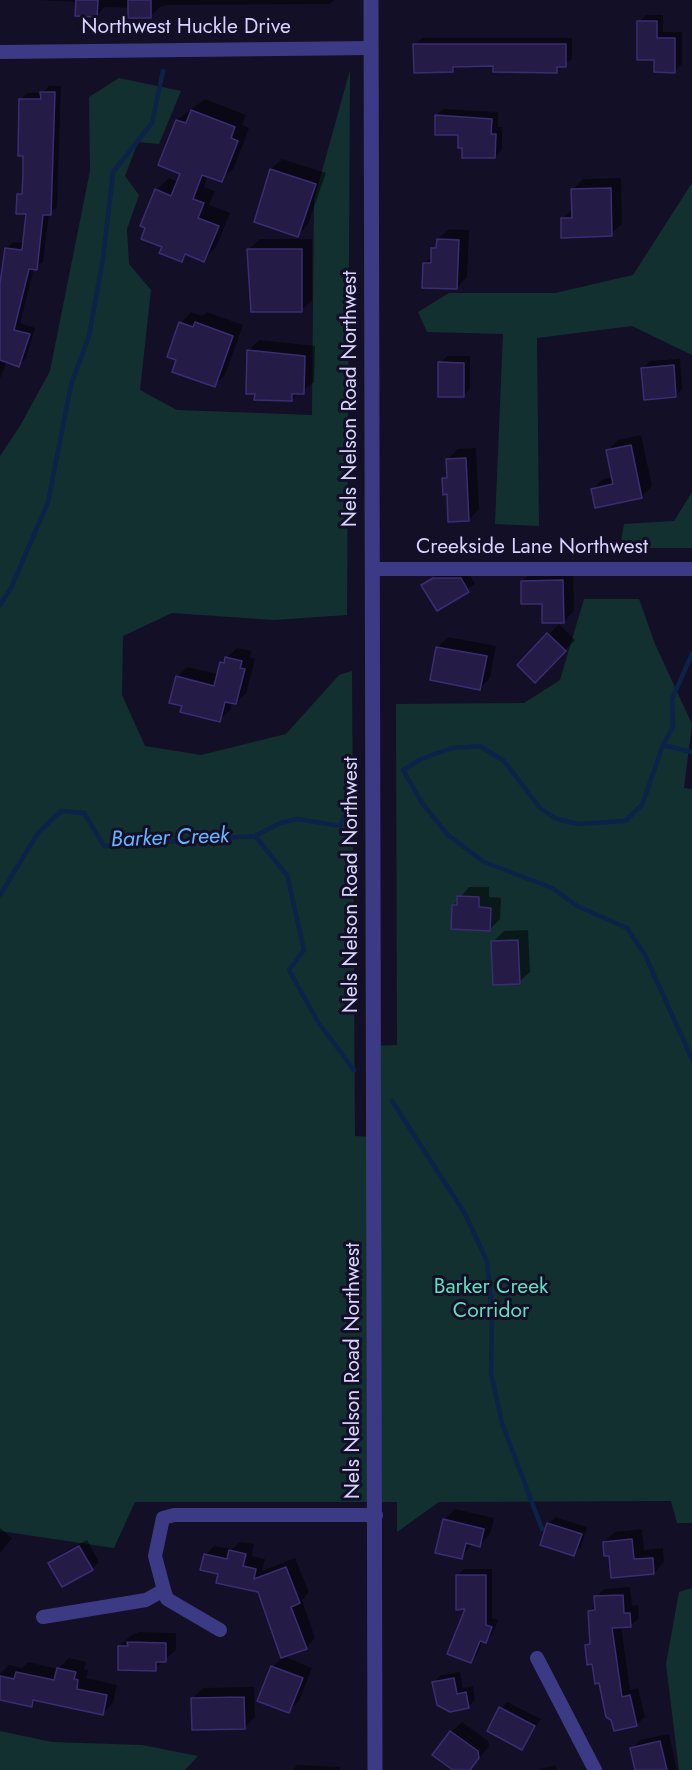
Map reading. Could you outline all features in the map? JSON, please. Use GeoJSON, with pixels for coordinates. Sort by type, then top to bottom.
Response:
{"type":"FeatureCollection","features":[{"type":"Feature","properties":{"kind":"street","name":"Nels Nelson Road Northwest"},"geometry":{"type":"LineString","coordinates":[[371,0],[375,1770]]}},
{"type":"Feature","properties":{"kind":"street","name":"Northwest Huckle Drive"},"geometry":{"type":"LineString","coordinates":[[0,52],[371,48]]}},
{"type":"Feature","properties":{"kind":"street","name":"Creekside Lane Northwest"},"geometry":{"type":"LineString","coordinates":[[372,569],[692,569]]}},
{"type":"Feature","properties":{"kind":"street"},"geometry":{"type":"LineString","coordinates":[[220,1630],[166,1595],[155,1556],[163,1518],[174,1515],[376,1515]]}},
{"type":"Feature","properties":{"kind":"street"},"geometry":{"type":"LineString","coordinates":[[43,1617],[166,1595]]}},
{"type":"Feature","properties":{"kind":"street"},"geometry":{"type":"LineString","coordinates":[[537,1658],[595,1770]]}},
{"type":"Feature","properties":{"kind":"green space","name":"Barker Creek Corridor"},"geometry":{"type":"Polygon","coordinates":[[[350,70],[347,615],[274,620],[172,613],[123,636],[122,695],[145,746],[201,755],[286,734],[339,675],[352,671],[355,1136],[374,1137],[372,1046],[397,1045],[396,704],[524,703],[560,680],[584,599],[639,599],[655,644],[692,724],[684,788],[692,789],[692,1523],[677,1523],[671,1501],[439,1502],[397,1532],[397,1502],[135,1502],[114,1548],[0,1531],[0,456],[20,426],[50,371],[90,171],[89,97],[119,78],[181,91],[159,144],[138,142],[125,176],[139,195],[127,229],[129,264],[151,290],[140,390],[177,410],[312,415],[314,200],[350,70]]]}},
{"type":"Feature","properties":{"kind":"green space"},"geometry":{"type":"Polygon","coordinates":[[[692,183],[692,355],[632,326],[537,338],[539,526],[495,524],[503,334],[427,332],[418,312],[449,293],[555,293],[633,275],[692,183]]]}},
{"type":"Feature","properties":{"kind":"green space"},"geometry":{"type":"Polygon","coordinates":[[[692,492],[692,548],[620,548],[624,524],[674,521],[692,492]]]}},
{"type":"Feature","properties":{"kind":"green space"},"geometry":{"type":"Polygon","coordinates":[[[692,1588],[692,1770],[679,1770],[666,1664],[679,1592],[692,1588]]]}},
{"type":"Feature","properties":{"kind":"green space"},"geometry":{"type":"Polygon","coordinates":[[[0,1731],[52,1742],[142,1745],[198,1756],[185,1770],[0,1770],[0,1731]]]}},
{"type":"Feature","properties":{"kind":"building"},"geometry":{"type":"Polygon","coordinates":[[[76,0],[98,0],[97,17],[75,16],[76,0]]]}},
{"type":"Feature","properties":{"kind":"building"},"geometry":{"type":"Polygon","coordinates":[[[128,0],[151,0],[151,18],[128,18],[128,0]]]}},
{"type":"Feature","properties":{"kind":"building"},"geometry":{"type":"Polygon","coordinates":[[[637,21],[657,21],[657,38],[675,38],[675,73],[654,72],[654,60],[637,60],[637,21]]]}},
{"type":"Feature","properties":{"kind":"building"},"geometry":{"type":"Polygon","coordinates":[[[413,44],[566,44],[566,67],[557,67],[557,73],[493,72],[493,66],[453,67],[453,72],[414,73],[413,44]]]}},
{"type":"Feature","properties":{"kind":"building"},"geometry":{"type":"Polygon","coordinates":[[[40,92],[55,92],[51,215],[43,215],[37,270],[29,269],[14,330],[30,334],[19,367],[0,360],[0,284],[5,248],[22,250],[26,214],[16,214],[17,194],[22,194],[23,175],[23,156],[18,156],[19,99],[41,99],[40,92]]]}},
{"type":"Feature","properties":{"kind":"building"},"geometry":{"type":"Polygon","coordinates":[[[191,110],[235,127],[231,138],[238,141],[222,182],[202,175],[193,199],[204,203],[198,218],[219,226],[204,262],[185,254],[182,262],[159,253],[162,247],[141,239],[145,228],[140,226],[155,189],[171,196],[180,174],[158,165],[176,120],[186,123],[191,110]]]}},
{"type":"Feature","properties":{"kind":"building"},"geometry":{"type":"Polygon","coordinates":[[[435,115],[492,119],[491,134],[496,134],[495,158],[462,158],[462,148],[458,148],[458,135],[435,135],[435,115]]]}},
{"type":"Feature","properties":{"kind":"building"},"geometry":{"type":"Polygon","coordinates":[[[270,169],[316,184],[298,237],[254,222],[270,169]]]}},
{"type":"Feature","properties":{"kind":"building"},"geometry":{"type":"Polygon","coordinates":[[[611,188],[612,236],[561,238],[561,218],[572,218],[571,189],[611,188]]]}},
{"type":"Feature","properties":{"kind":"building"},"geometry":{"type":"Polygon","coordinates":[[[437,239],[459,240],[457,289],[422,288],[423,263],[431,263],[431,248],[436,248],[437,239]]]}},
{"type":"Feature","properties":{"kind":"building"},"geometry":{"type":"Polygon","coordinates":[[[247,249],[302,249],[302,312],[251,312],[247,249]]]}},
{"type":"Feature","properties":{"kind":"building"},"geometry":{"type":"Polygon","coordinates":[[[179,322],[193,327],[195,322],[233,336],[215,387],[172,372],[176,360],[167,357],[179,322]]]}},
{"type":"Feature","properties":{"kind":"building"},"geometry":{"type":"Polygon","coordinates":[[[247,350],[305,356],[304,394],[292,394],[292,401],[254,400],[255,394],[246,394],[247,350]]]}},
{"type":"Feature","properties":{"kind":"building"},"geometry":{"type":"Polygon","coordinates":[[[438,362],[464,363],[464,397],[438,397],[438,362]]]}},
{"type":"Feature","properties":{"kind":"building"},"geometry":{"type":"Polygon","coordinates":[[[674,365],[676,397],[644,400],[641,368],[674,365]]]}},
{"type":"Feature","properties":{"kind":"building"},"geometry":{"type":"Polygon","coordinates":[[[631,445],[642,498],[595,508],[591,489],[613,484],[606,450],[631,445]]]}},
{"type":"Feature","properties":{"kind":"building"},"geometry":{"type":"Polygon","coordinates":[[[466,458],[469,521],[448,522],[447,494],[443,495],[442,478],[447,478],[446,459],[466,458]]]}},
{"type":"Feature","properties":{"kind":"building"},"geometry":{"type":"Polygon","coordinates":[[[433,578],[461,578],[469,592],[437,611],[421,585],[433,578]]]}},
{"type":"Feature","properties":{"kind":"building"},"geometry":{"type":"Polygon","coordinates":[[[563,580],[564,623],[542,623],[542,604],[521,604],[521,581],[563,580]]]}},
{"type":"Feature","properties":{"kind":"building"},"geometry":{"type":"Polygon","coordinates":[[[547,633],[566,651],[535,683],[517,665],[547,633]]]}},
{"type":"Feature","properties":{"kind":"building"},"geometry":{"type":"Polygon","coordinates":[[[436,647],[487,656],[480,690],[430,680],[436,647]]]}},
{"type":"Feature","properties":{"kind":"building"},"geometry":{"type":"Polygon","coordinates":[[[225,657],[242,661],[240,668],[245,669],[236,704],[225,702],[220,722],[180,712],[182,706],[169,703],[176,676],[214,686],[220,662],[224,663],[225,657]]]}},
{"type":"Feature","properties":{"kind":"building"},"geometry":{"type":"Polygon","coordinates":[[[457,896],[479,897],[479,907],[491,908],[490,931],[451,929],[452,905],[457,905],[457,896]]]}},
{"type":"Feature","properties":{"kind":"building"},"geometry":{"type":"Polygon","coordinates":[[[518,940],[520,984],[493,985],[491,941],[518,940]]]}},
{"type":"Feature","properties":{"kind":"building"},"geometry":{"type":"Polygon","coordinates":[[[443,1519],[484,1529],[480,1547],[466,1543],[462,1559],[435,1553],[443,1519]]]}},
{"type":"Feature","properties":{"kind":"building"},"geometry":{"type":"Polygon","coordinates":[[[547,1523],[582,1534],[574,1556],[540,1545],[547,1523]]]}},
{"type":"Feature","properties":{"kind":"building"},"geometry":{"type":"Polygon","coordinates":[[[632,1539],[634,1559],[653,1558],[654,1574],[611,1578],[609,1556],[604,1556],[603,1542],[632,1539]]]}},
{"type":"Feature","properties":{"kind":"building"},"geometry":{"type":"Polygon","coordinates":[[[79,1546],[93,1570],[62,1587],[48,1563],[79,1546]]]}},
{"type":"Feature","properties":{"kind":"building"},"geometry":{"type":"Polygon","coordinates":[[[229,1550],[246,1554],[243,1566],[256,1569],[254,1579],[286,1567],[300,1603],[291,1607],[307,1649],[281,1658],[258,1592],[216,1583],[218,1574],[200,1570],[204,1554],[227,1559],[229,1550]]]}},
{"type":"Feature","properties":{"kind":"building"},"geometry":{"type":"Polygon","coordinates":[[[456,1575],[486,1575],[486,1625],[492,1627],[486,1643],[480,1641],[471,1663],[447,1654],[465,1609],[456,1610],[456,1575]]]}},
{"type":"Feature","properties":{"kind":"building"},"geometry":{"type":"Polygon","coordinates":[[[623,1595],[624,1613],[630,1613],[631,1627],[612,1628],[622,1697],[630,1695],[637,1726],[614,1731],[611,1720],[606,1717],[599,1683],[595,1684],[592,1664],[587,1665],[585,1645],[590,1644],[588,1611],[595,1610],[594,1596],[623,1595]]]}},
{"type":"Feature","properties":{"kind":"building"},"geometry":{"type":"Polygon","coordinates":[[[127,1642],[166,1643],[166,1662],[156,1662],[156,1671],[118,1670],[118,1646],[128,1646],[127,1642]]]}},
{"type":"Feature","properties":{"kind":"building"},"geometry":{"type":"Polygon","coordinates":[[[271,1666],[303,1678],[289,1713],[257,1701],[271,1666]]]}},
{"type":"Feature","properties":{"kind":"building"},"geometry":{"type":"Polygon","coordinates":[[[57,1668],[76,1672],[74,1679],[78,1680],[77,1689],[107,1695],[103,1715],[33,1700],[32,1707],[0,1700],[0,1676],[14,1679],[16,1672],[54,1680],[57,1668]]]}},
{"type":"Feature","properties":{"kind":"building"},"geometry":{"type":"Polygon","coordinates":[[[454,1678],[457,1694],[466,1692],[469,1708],[450,1712],[437,1705],[432,1682],[454,1678]]]}},
{"type":"Feature","properties":{"kind":"building"},"geometry":{"type":"Polygon","coordinates":[[[244,1697],[245,1729],[192,1730],[191,1698],[244,1697]]]}},
{"type":"Feature","properties":{"kind":"building"},"geometry":{"type":"Polygon","coordinates":[[[499,1707],[535,1726],[522,1750],[487,1731],[499,1707]]]}},
{"type":"Feature","properties":{"kind":"building"},"geometry":{"type":"Polygon","coordinates":[[[450,1731],[478,1751],[479,1758],[470,1770],[453,1770],[432,1755],[450,1731]]]}},
{"type":"Feature","properties":{"kind":"building"},"geometry":{"type":"Polygon","coordinates":[[[660,1741],[667,1770],[635,1770],[630,1748],[660,1741]]]}},
{"type":"Feature","properties":{"kind":"waterway"},"geometry":{"type":"LineString","coordinates":[[0,605],[11,588],[48,502],[71,385],[89,336],[103,259],[113,172],[152,123],[163,71]]}},
{"type":"Feature","properties":{"kind":"waterway","name":"Barker Creek"},"geometry":{"type":"LineString","coordinates":[[692,654],[672,699],[673,727],[663,745],[642,805],[625,821],[577,824],[555,818],[540,808],[504,761],[480,746],[452,748],[421,759],[403,770],[422,803],[448,835],[484,862],[552,888],[577,906],[627,928],[645,955],[692,1059]]}},
{"type":"Feature","properties":{"kind":"waterway"},"geometry":{"type":"LineString","coordinates":[[663,745],[692,752]]}},
{"type":"Feature","properties":{"kind":"waterway","name":"Barker Creek"},"geometry":{"type":"LineString","coordinates":[[0,895],[38,833],[61,811],[84,813],[104,846],[255,836],[280,823],[297,819],[340,826],[348,807]]}},
{"type":"Feature","properties":{"kind":"waterway"},"geometry":{"type":"LineString","coordinates":[[255,836],[287,875],[304,950],[289,970],[318,1022],[354,1070]]}},
{"type":"Feature","properties":{"kind":"waterway"},"geometry":{"type":"LineString","coordinates":[[392,1101],[464,1212],[487,1261],[492,1315],[491,1373],[502,1423],[542,1529]]}}]}
